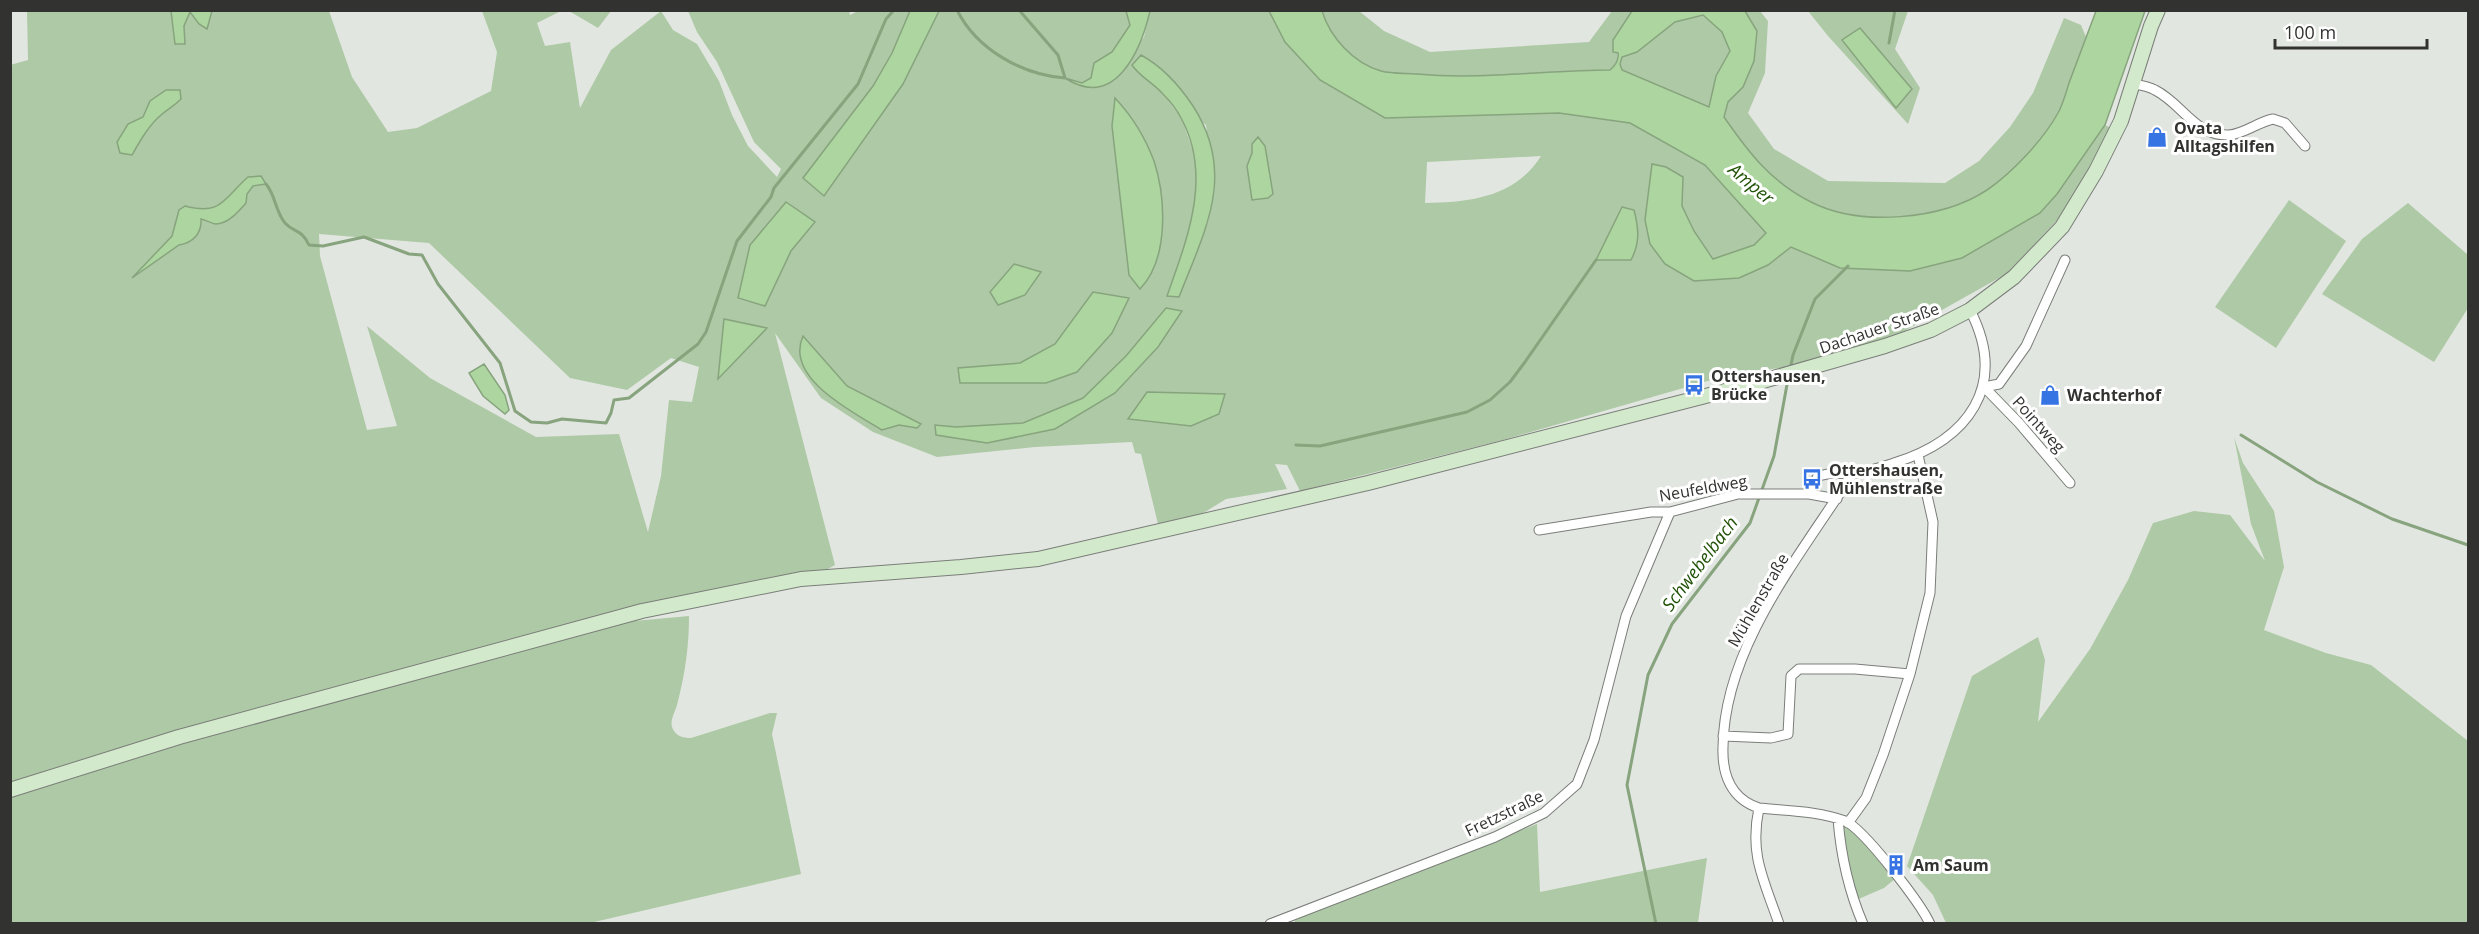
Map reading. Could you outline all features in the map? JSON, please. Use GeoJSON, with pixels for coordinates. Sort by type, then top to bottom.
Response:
{"type":"FeatureCollection","features":[{"type":"Feature","properties":{"kind":"main road","name":"Dachauer Straße"},"geometry":{"type":"LineString","coordinates":[[10,790],[179,737],[642,611],[801,579],[1038,559],[1368,483],[1787,375],[1931,330],[1970,310],[2014,277],[2062,227],[2096,171],[2121,121],[2158,10]]}},
{"type":"Feature","properties":{"kind":"street"},"geometry":{"type":"LineString","coordinates":[[2133,84],[2156,90],[2184,112],[2195,125],[2216,134],[2232,135],[2273,119],[2285,123],[2305,146]]}},
{"type":"Feature","properties":{"kind":"street"},"geometry":{"type":"LineString","coordinates":[[1984,387],[1999,384],[2026,346],[2065,260]]}},
{"type":"Feature","properties":{"kind":"street"},"geometry":{"type":"LineString","coordinates":[[1809,494],[1818,476],[1834,472],[1853,474],[1918,456],[1955,432],[1968,417],[1984,387],[1986,367],[1983,347],[1977,323],[1970,310]]}},
{"type":"Feature","properties":{"kind":"street","name":"Pointweg"},"geometry":{"type":"LineString","coordinates":[[1984,387],[2019,423],[2070,483]]}},
{"type":"Feature","properties":{"kind":"street"},"geometry":{"type":"LineString","coordinates":[[1848,822],[1866,798],[1883,755],[1910,674],[1930,593],[1933,522],[1918,456]]}},
{"type":"Feature","properties":{"kind":"street","name":"Mühlenstraße"},"geometry":{"type":"LineString","coordinates":[[1759,808],[1747,804],[1728,781],[1724,770],[1723,735],[1727,698],[1749,639],[1776,592],[1853,474]]}},
{"type":"Feature","properties":{"kind":"street","name":"Neufeldweg"},"geometry":{"type":"LineString","coordinates":[[1539,530],[1633,514],[1670,512],[1738,494],[1809,494],[1837,499]]}},
{"type":"Feature","properties":{"kind":"street","name":"Fretzstraße"},"geometry":{"type":"LineString","coordinates":[[1270,924],[1495,837],[1544,813],[1577,784],[1594,740],[1626,615],[1670,512]]}},
{"type":"Feature","properties":{"kind":"street"},"geometry":{"type":"LineString","coordinates":[[1723,735],[1771,738],[1788,734],[1791,676],[1799,669],[1855,669],[1910,674]]}},
{"type":"Feature","properties":{"kind":"street"},"geometry":{"type":"LineString","coordinates":[[1779,924],[1755,853],[1755,827],[1759,808],[1823,814],[1848,822],[1900,878],[1930,924]]}},
{"type":"Feature","properties":{"kind":"street"},"geometry":{"type":"LineString","coordinates":[[1838,819],[1841,859],[1853,901],[1863,924]]}},
{"type":"Feature","properties":{"kind":"shaded area"},"geometry":{"type":"Polygon","coordinates":[[[849,10],[850,15],[858,11],[910,11],[892,53],[873,86],[804,178],[824,196],[903,84],[939,11],[1126,11],[1130,25],[1112,52],[1094,63],[1091,78],[1082,83],[1068,79],[1078,86],[1114,81],[1144,37],[1150,11],[1269,11],[1285,42],[1385,118],[1559,113],[1630,123],[1705,165],[1766,233],[1754,245],[1714,259],[1694,231],[1682,206],[1683,177],[1665,264],[1768,265],[1791,247],[1840,268],[1910,271],[2057,194],[2105,125],[2113,129],[2060,217],[2008,273],[1883,343],[1780,368],[1732,374],[1503,440],[1300,491],[1287,465],[1275,464],[1287,489],[1226,499],[1200,515],[1158,524],[1141,454],[1135,453],[1132,442],[1035,447],[937,457],[873,432],[821,398],[775,333],[835,565],[826,570],[757,580],[630,610],[634,621],[689,616],[684,671],[672,722],[673,730],[677,734],[691,738],[770,713],[777,713],[772,734],[801,874],[590,923],[11,924],[10,65],[28,60],[27,11],[329,11],[352,77],[388,132],[417,128],[491,91],[497,52],[482,11],[561,11],[537,23],[545,46],[570,42],[580,108],[611,50],[661,11],[673,30],[697,44],[719,81],[732,115],[748,146],[777,177],[781,169],[754,142],[717,62],[697,32],[688,11],[849,10]],[[1132,65],[1138,73],[1162,92],[1182,119],[1195,157],[1197,195],[1186,240],[1179,297],[1208,222],[1215,188],[1206,125],[1132,65]],[[1115,99],[1112,126],[1129,275],[1140,288],[1115,99]],[[1258,138],[1247,166],[1253,200],[1268,198],[1273,194],[1265,146],[1258,138]],[[1541,156],[1427,162],[1425,203],[1459,201],[1505,189],[1530,170],[1541,156]],[[261,176],[211,210],[185,206],[172,236],[135,276],[179,245],[192,240],[200,229],[201,219],[213,224],[222,223],[261,176]],[[815,222],[738,299],[765,306],[791,251],[815,222]],[[319,234],[320,256],[367,430],[397,426],[367,326],[430,378],[536,437],[619,434],[648,532],[661,476],[669,400],[692,402],[699,367],[671,358],[627,390],[570,378],[429,243],[319,234]],[[1093,292],[1055,344],[1020,363],[958,368],[960,383],[1046,383],[1093,292]],[[803,336],[882,430],[899,425],[917,428],[920,424],[847,386],[803,336]],[[1126,356],[1083,398],[1024,423],[956,427],[935,425],[987,443],[1115,393],[1126,356]]]}},
{"type":"Feature","properties":{"kind":"shaded area"},"geometry":{"type":"Polygon","coordinates":[[[569,11],[611,11],[598,28],[569,11]]]}},
{"type":"Feature","properties":{"kind":"shaded area"},"geometry":{"type":"Polygon","coordinates":[[[1322,11],[1359,11],[1384,31],[1430,52],[1589,42],[1612,11],[1632,11],[1613,39],[1618,56],[1610,70],[1441,76],[1390,73],[1361,62],[1337,39],[1322,11]]]}},
{"type":"Feature","properties":{"kind":"shaded area"},"geometry":{"type":"Polygon","coordinates":[[[1745,11],[1760,11],[1768,21],[1765,73],[1748,113],[1774,149],[1828,181],[1945,183],[1979,161],[2010,127],[2033,93],[2064,18],[2081,25],[2086,37],[2070,86],[2057,114],[2035,146],[2007,175],[1986,190],[1946,208],[1899,217],[1875,217],[1830,210],[1797,194],[1762,165],[1742,143],[1724,117],[1728,102],[1743,87],[1757,31],[1745,11]]]}},
{"type":"Feature","properties":{"kind":"shaded area"},"geometry":{"type":"Polygon","coordinates":[[[1808,11],[1908,11],[1895,49],[1920,88],[1908,124],[1828,36],[1808,11]]]}},
{"type":"Feature","properties":{"kind":"shaded area"},"geometry":{"type":"Polygon","coordinates":[[[1703,15],[1722,32],[1730,51],[1716,76],[1709,107],[1622,70],[1621,57],[1637,52],[1675,22],[1703,15]]]}},
{"type":"Feature","properties":{"kind":"shaded area"},"geometry":{"type":"Polygon","coordinates":[[[2289,200],[2346,241],[2276,348],[2215,307],[2289,200]]]}},
{"type":"Feature","properties":{"kind":"shaded area"},"geometry":{"type":"Polygon","coordinates":[[[2408,203],[2468,255],[2468,308],[2434,362],[2322,294],[2362,239],[2408,203]]]}},
{"type":"Feature","properties":{"kind":"shaded area"},"geometry":{"type":"Polygon","coordinates":[[[2234,437],[2243,463],[2274,511],[2284,567],[2264,630],[2326,653],[2371,665],[2468,741],[2468,923],[1946,923],[1933,895],[1907,866],[1972,676],[2038,637],[2045,660],[2038,722],[2090,649],[2128,580],[2153,523],[2194,511],[2230,515],[2265,561],[2251,524],[2234,437]]]}},
{"type":"Feature","properties":{"kind":"shaded area"},"geometry":{"type":"Polygon","coordinates":[[[1840,822],[1847,824],[1896,878],[1884,888],[1854,901],[1840,822]]]}},
{"type":"Feature","properties":{"kind":"shaded area"},"geometry":{"type":"Polygon","coordinates":[[[1537,824],[1540,892],[1707,858],[1698,923],[1295,924],[1295,919],[1537,824]]]}},
{"type":"Feature","properties":{"kind":"water"},"geometry":{"type":"Polygon","coordinates":[[[171,10],[212,11],[207,29],[199,24],[190,12],[184,26],[185,44],[175,44],[171,10]]]}},
{"type":"Feature","properties":{"kind":"water"},"geometry":{"type":"Polygon","coordinates":[[[910,11],[939,11],[903,84],[824,196],[803,178],[873,86],[892,53],[910,11]]]}},
{"type":"Feature","properties":{"kind":"water"},"geometry":{"type":"Polygon","coordinates":[[[1126,11],[1150,11],[1140,43],[1123,72],[1111,82],[1098,87],[1083,86],[1065,78],[1082,83],[1091,78],[1094,63],[1112,52],[1130,25],[1126,11]]]}},
{"type":"Feature","properties":{"kind":"water","name":"Amper"},"geometry":{"type":"Polygon","coordinates":[[[1269,11],[1322,11],[1331,30],[1344,48],[1361,62],[1385,72],[1465,76],[1610,70],[1618,58],[1618,53],[1613,52],[1613,40],[1632,11],[1745,11],[1757,31],[1754,61],[1743,87],[1728,102],[1724,117],[1743,143],[1772,176],[1811,202],[1853,215],[1900,217],[1924,214],[1968,200],[1987,190],[2007,175],[2036,145],[2058,113],[2096,11],[2145,11],[2105,125],[2057,194],[2040,213],[1962,258],[1910,271],[1840,268],[1791,247],[1768,265],[1739,278],[1694,281],[1665,264],[1650,244],[1645,220],[1652,164],[1666,167],[1683,177],[1682,206],[1694,231],[1713,259],[1754,245],[1766,233],[1705,165],[1630,123],[1559,113],[1385,118],[1320,80],[1285,42],[1269,11]],[[1703,15],[1675,22],[1637,52],[1622,57],[1620,64],[1622,70],[1709,107],[1716,76],[1730,51],[1722,32],[1703,15]]]}},
{"type":"Feature","properties":{"kind":"water"},"geometry":{"type":"Polygon","coordinates":[[[1860,28],[1912,89],[1896,108],[1842,40],[1860,28]]]}},
{"type":"Feature","properties":{"kind":"water"},"geometry":{"type":"Polygon","coordinates":[[[1141,55],[1163,71],[1188,98],[1206,131],[1213,155],[1215,179],[1212,202],[1206,225],[1179,297],[1167,296],[1189,230],[1194,207],[1195,162],[1190,140],[1181,118],[1162,93],[1132,65],[1141,55]]]}},
{"type":"Feature","properties":{"kind":"water"},"geometry":{"type":"Polygon","coordinates":[[[166,90],[180,90],[181,99],[153,124],[132,155],[120,153],[117,142],[128,124],[143,117],[150,101],[166,90]]]}},
{"type":"Feature","properties":{"kind":"water"},"geometry":{"type":"Polygon","coordinates":[[[1115,98],[1142,135],[1154,161],[1161,192],[1160,245],[1156,262],[1140,289],[1129,275],[1112,126],[1115,98]]]}},
{"type":"Feature","properties":{"kind":"water"},"geometry":{"type":"Polygon","coordinates":[[[1258,137],[1265,146],[1273,194],[1268,198],[1252,200],[1247,166],[1252,153],[1252,144],[1258,137]]]}},
{"type":"Feature","properties":{"kind":"water"},"geometry":{"type":"Polygon","coordinates":[[[261,176],[266,184],[253,186],[247,194],[246,203],[233,216],[225,222],[216,224],[201,219],[200,229],[192,240],[179,245],[132,278],[172,236],[179,210],[185,206],[207,209],[215,207],[248,177],[261,176]]]}},
{"type":"Feature","properties":{"kind":"water"},"geometry":{"type":"Polygon","coordinates":[[[786,202],[815,222],[791,251],[765,306],[738,298],[750,245],[786,202]]]}},
{"type":"Feature","properties":{"kind":"water"},"geometry":{"type":"Polygon","coordinates":[[[1622,207],[1634,210],[1638,236],[1634,254],[1631,260],[1596,260],[1622,207]]]}},
{"type":"Feature","properties":{"kind":"water"},"geometry":{"type":"Polygon","coordinates":[[[1014,264],[1041,272],[1025,295],[998,305],[990,292],[1014,264]]]}},
{"type":"Feature","properties":{"kind":"water"},"geometry":{"type":"Polygon","coordinates":[[[1093,292],[1129,298],[1112,333],[1077,372],[1046,383],[960,383],[958,368],[1020,363],[1055,344],[1093,292]]]}},
{"type":"Feature","properties":{"kind":"water"},"geometry":{"type":"Polygon","coordinates":[[[1166,308],[1182,311],[1158,347],[1115,393],[1055,429],[987,443],[936,435],[935,425],[956,427],[1023,423],[1083,398],[1126,356],[1166,308]]]}},
{"type":"Feature","properties":{"kind":"water"},"geometry":{"type":"Polygon","coordinates":[[[724,319],[767,328],[718,379],[724,319]]]}},
{"type":"Feature","properties":{"kind":"water"},"geometry":{"type":"Polygon","coordinates":[[[803,336],[847,386],[921,424],[917,428],[899,425],[882,430],[824,392],[803,366],[800,351],[803,336]]]}},
{"type":"Feature","properties":{"kind":"water"},"geometry":{"type":"Polygon","coordinates":[[[484,364],[505,395],[509,410],[505,414],[483,396],[469,373],[484,364]]]}},
{"type":"Feature","properties":{"kind":"water"},"geometry":{"type":"Polygon","coordinates":[[[1147,392],[1225,394],[1219,414],[1191,426],[1128,419],[1147,392]]]}},
{"type":"Feature","properties":{"kind":"waterway"},"geometry":{"type":"LineString","coordinates":[[266,184],[285,223],[304,236],[309,245],[323,246],[364,237],[409,254],[422,255],[438,284],[500,363],[515,411],[531,422],[547,423],[562,419],[606,423],[614,400],[629,398],[698,344],[706,332],[737,241],[771,197],[774,188],[858,84],[886,19],[894,10]]}},
{"type":"Feature","properties":{"kind":"waterway"},"geometry":{"type":"LineString","coordinates":[[957,10],[976,37],[1003,58],[1033,72],[1065,78],[1058,55],[1019,10]]}},
{"type":"Feature","properties":{"kind":"waterway"},"geometry":{"type":"LineString","coordinates":[[1889,43],[1895,10]]}},
{"type":"Feature","properties":{"kind":"waterway"},"geometry":{"type":"LineString","coordinates":[[1296,445],[1320,446],[1467,412],[1490,400],[1510,382],[1596,260]]}},
{"type":"Feature","properties":{"kind":"waterway","name":"Schwebelbach"},"geometry":{"type":"LineString","coordinates":[[1790,370],[1793,355],[1815,299],[1848,266]]}},
{"type":"Feature","properties":{"kind":"waterway","name":"Schwebelbach"},"geometry":{"type":"LineString","coordinates":[[1656,924],[1627,785],[1648,675],[1672,624],[1750,523],[1774,456],[1788,379]]}},
{"type":"Feature","properties":{"kind":"waterway"},"geometry":{"type":"LineString","coordinates":[[2241,435],[2317,482],[2392,519],[2468,545]]}},
{"type":"Feature","properties":{"kind":"place","name":"Ovata Alltagshilfen"},"geometry":{"type":"Point","coordinates":[2157,137]}},
{"type":"Feature","properties":{"kind":"place","name":"Ottershausen, Brücke"},"geometry":{"type":"Point","coordinates":[1694,385]}},
{"type":"Feature","properties":{"kind":"place","name":"Wachterhof"},"geometry":{"type":"Point","coordinates":[2050,395]}},
{"type":"Feature","properties":{"kind":"place","name":"Ottershausen, Mühlenstraße"},"geometry":{"type":"Point","coordinates":[1812,479]}},
{"type":"Feature","properties":{"kind":"place","name":"Am Saum"},"geometry":{"type":"Point","coordinates":[1896,865]}}]}
